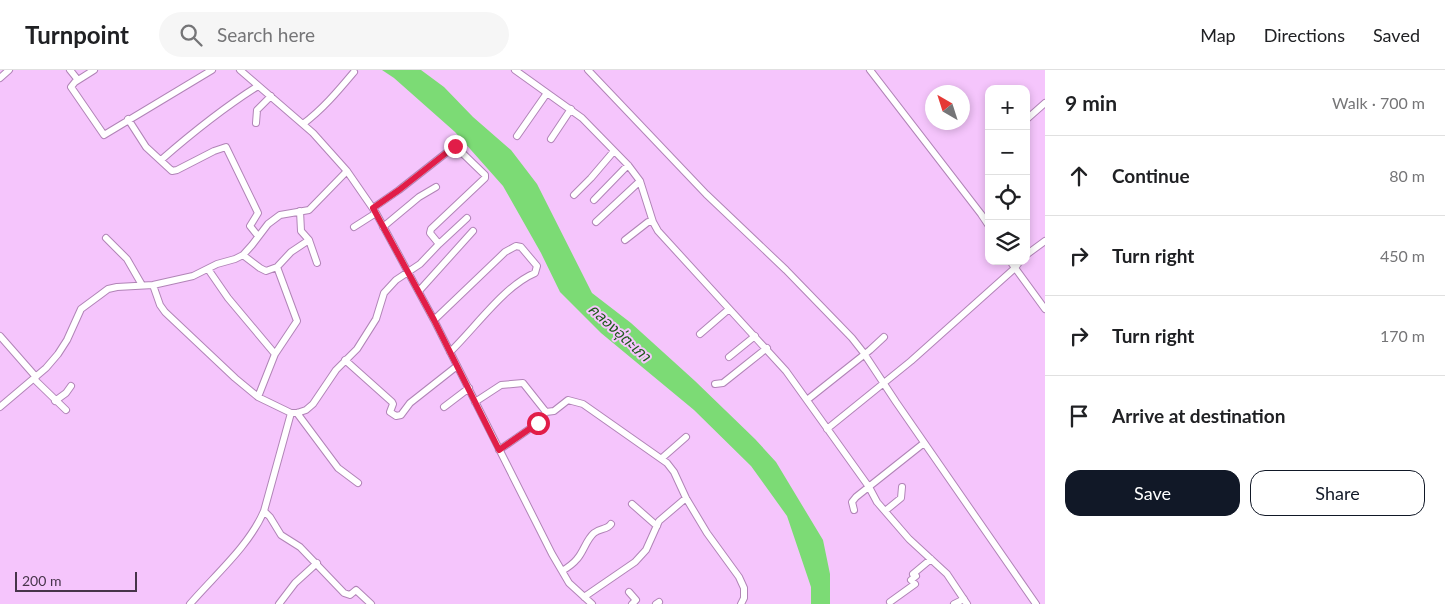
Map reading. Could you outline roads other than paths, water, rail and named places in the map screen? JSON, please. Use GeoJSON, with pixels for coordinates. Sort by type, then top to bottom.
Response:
{"type":"FeatureCollection","features":[{"type":"Feature","properties":{"kind":"street"},"geometry":{"type":"LineString","coordinates":[[0,78],[9,70]]}},
{"type":"Feature","properties":{"kind":"street"},"geometry":{"type":"LineString","coordinates":[[70,70],[78,80]]}},
{"type":"Feature","properties":{"kind":"street"},"geometry":{"type":"LineString","coordinates":[[94,70],[71,85],[71,89],[104,135],[212,70]]}},
{"type":"Feature","properties":{"kind":"street"},"geometry":{"type":"LineString","coordinates":[[240,70],[303,124],[347,171],[374,211],[419,291],[562,571],[569,583],[592,604]]}},
{"type":"Feature","properties":{"kind":"street"},"geometry":{"type":"LineString","coordinates":[[515,70],[582,118],[628,165],[640,180],[653,222],[670,244],[786,371],[884,511],[909,539],[948,574],[965,601],[954,604]]}},
{"type":"Feature","properties":{"kind":"street"},"geometry":{"type":"LineString","coordinates":[[588,70],[706,194],[786,270],[852,338],[865,354],[924,443],[1036,604]]}},
{"type":"Feature","properties":{"kind":"street"},"geometry":{"type":"LineString","coordinates":[[870,70],[985,220]]}},
{"type":"Feature","properties":{"kind":"street"},"geometry":{"type":"LineString","coordinates":[[303,124],[326,104],[354,72]]}},
{"type":"Feature","properties":{"kind":"street"},"geometry":{"type":"LineString","coordinates":[[160,160],[232,102],[258,86]]}},
{"type":"Feature","properties":{"kind":"street"},"geometry":{"type":"LineString","coordinates":[[517,136],[547,92]]}},
{"type":"Feature","properties":{"kind":"street"},"geometry":{"type":"LineString","coordinates":[[256,123],[257,110],[271,96]]}},
{"type":"Feature","properties":{"kind":"street"},"geometry":{"type":"LineString","coordinates":[[1030,116],[1045,103]]}},
{"type":"Feature","properties":{"kind":"street"},"geometry":{"type":"LineString","coordinates":[[551,139],[571,109]]}},
{"type":"Feature","properties":{"kind":"street"},"geometry":{"type":"LineString","coordinates":[[128,119],[146,147],[172,171],[226,147],[258,213],[250,226],[258,236]]}},
{"type":"Feature","properties":{"kind":"street"},"geometry":{"type":"LineString","coordinates":[[354,227],[455,146],[485,175],[485,178],[431,229],[430,234],[439,244]]}},
{"type":"Feature","properties":{"kind":"street"},"geometry":{"type":"LineString","coordinates":[[574,195],[614,152]]}},
{"type":"Feature","properties":{"kind":"street"},"geometry":{"type":"LineString","coordinates":[[594,200],[628,165]]}},
{"type":"Feature","properties":{"kind":"street"},"geometry":{"type":"LineString","coordinates":[[0,407],[35,378],[58,354],[81,309],[108,289],[153,285],[193,276],[217,264],[235,259],[243,255],[268,224],[280,215],[309,210],[347,171]]}},
{"type":"Feature","properties":{"kind":"street"},"geometry":{"type":"LineString","coordinates":[[596,222],[640,180]]}},
{"type":"Feature","properties":{"kind":"street"},"geometry":{"type":"LineString","coordinates":[[383,228],[419,197],[436,187]]}},
{"type":"Feature","properties":{"kind":"street"},"geometry":{"type":"LineString","coordinates":[[300,211],[301,231],[308,240],[317,263]]}},
{"type":"Feature","properties":{"kind":"street"},"geometry":{"type":"LineString","coordinates":[[294,413],[306,410],[313,404],[336,370],[357,349],[376,319],[384,293],[396,280],[420,264],[467,218]]}},
{"type":"Feature","properties":{"kind":"street"},"geometry":{"type":"LineString","coordinates":[[625,240],[648,222],[653,222]]}},
{"type":"Feature","properties":{"kind":"street"},"geometry":{"type":"LineString","coordinates":[[419,291],[473,231]]}},
{"type":"Feature","properties":{"kind":"street"},"geometry":{"type":"LineString","coordinates":[[106,238],[127,258],[142,285]]}},
{"type":"Feature","properties":{"kind":"street"},"geometry":{"type":"LineString","coordinates":[[243,255],[266,271],[277,267],[291,252],[308,240]]}},
{"type":"Feature","properties":{"kind":"street"},"geometry":{"type":"LineString","coordinates":[[1030,252],[1045,241]]}},
{"type":"Feature","properties":{"kind":"street"},"geometry":{"type":"LineString","coordinates":[[434,320],[505,252],[516,246],[521,247],[537,266],[535,273],[523,278],[450,352]]}},
{"type":"Feature","properties":{"kind":"street"},"geometry":{"type":"LineString","coordinates":[[1012,265],[1045,310]]}},
{"type":"Feature","properties":{"kind":"street"},"geometry":{"type":"LineString","coordinates":[[827,429],[884,383],[1017,265]]}},
{"type":"Feature","properties":{"kind":"street"},"geometry":{"type":"LineString","coordinates":[[258,397],[275,354],[297,321],[277,267]]}},
{"type":"Feature","properties":{"kind":"street"},"geometry":{"type":"LineString","coordinates":[[208,269],[228,298],[275,354]]}},
{"type":"Feature","properties":{"kind":"street"},"geometry":{"type":"LineString","coordinates":[[153,285],[160,305],[165,312],[234,378],[258,397],[294,413],[338,468],[358,483]]}},
{"type":"Feature","properties":{"kind":"street"},"geometry":{"type":"LineString","coordinates":[[700,334],[730,309]]}},
{"type":"Feature","properties":{"kind":"street"},"geometry":{"type":"LineString","coordinates":[[0,336],[18,354],[55,401],[66,410]]}},
{"type":"Feature","properties":{"kind":"street"},"geometry":{"type":"LineString","coordinates":[[729,357],[755,336]]}},
{"type":"Feature","properties":{"kind":"street"},"geometry":{"type":"LineString","coordinates":[[807,400],[884,337]]}},
{"type":"Feature","properties":{"kind":"street"},"geometry":{"type":"LineString","coordinates":[[715,384],[723,384],[766,348]]}},
{"type":"Feature","properties":{"kind":"street"},"geometry":{"type":"LineString","coordinates":[[345,360],[392,402],[390,412],[396,416],[401,415],[410,404],[457,366]]}},
{"type":"Feature","properties":{"kind":"street"},"geometry":{"type":"LineString","coordinates":[[475,402],[501,385],[520,382],[523,383],[546,412]]}},
{"type":"Feature","properties":{"kind":"street"},"geometry":{"type":"LineString","coordinates":[[55,401],[66,393],[71,386]]}},
{"type":"Feature","properties":{"kind":"street"},"geometry":{"type":"LineString","coordinates":[[444,407],[469,388]]}},
{"type":"Feature","properties":{"kind":"street"},"geometry":{"type":"LineString","coordinates":[[499,450],[538,423],[546,412],[554,411],[568,400],[583,404],[662,458],[674,472],[686,498],[707,533],[739,577],[744,588],[744,598],[741,604]]}},
{"type":"Feature","properties":{"kind":"street"},"geometry":{"type":"LineString","coordinates":[[190,604],[247,541],[258,524],[264,511],[294,413]]}},
{"type":"Feature","properties":{"kind":"street"},"geometry":{"type":"LineString","coordinates":[[662,458],[686,437]]}},
{"type":"Feature","properties":{"kind":"street"},"geometry":{"type":"LineString","coordinates":[[854,510],[852,502],[924,443]]}},
{"type":"Feature","properties":{"kind":"street"},"geometry":{"type":"LineString","coordinates":[[884,511],[901,498],[902,487]]}},
{"type":"Feature","properties":{"kind":"street"},"geometry":{"type":"LineString","coordinates":[[584,597],[634,562],[646,550],[659,521],[686,498]]}},
{"type":"Feature","properties":{"kind":"street"},"geometry":{"type":"LineString","coordinates":[[632,504],[657,526]]}},
{"type":"Feature","properties":{"kind":"street"},"geometry":{"type":"LineString","coordinates":[[264,511],[270,516],[280,535],[300,547],[344,593],[350,595],[356,590],[371,604]]}},
{"type":"Feature","properties":{"kind":"street"},"geometry":{"type":"LineString","coordinates":[[562,571],[576,560],[596,531],[609,527],[611,524]]}},
{"type":"Feature","properties":{"kind":"street"},"geometry":{"type":"LineString","coordinates":[[890,602],[914,584],[911,580],[916,576],[914,574],[931,559]]}},
{"type":"Feature","properties":{"kind":"street"},"geometry":{"type":"LineString","coordinates":[[279,604],[298,579],[317,563]]}},
{"type":"Feature","properties":{"kind":"street"},"geometry":{"type":"LineString","coordinates":[[629,592],[636,600],[632,604]]}},
{"type":"Feature","properties":{"kind":"water","name":"คลองอุ่ตะเภา"},"geometry":{"type":"Polygon","coordinates":[[[382,70],[421,70],[444,87],[473,117],[511,150],[537,184],[592,293],[631,323],[695,381],[776,462],[823,540],[830,574],[830,604],[811,604],[811,587],[787,516],[751,466],[694,410],[601,333],[560,292],[541,253],[503,186],[455,132],[394,78],[382,70]]]}}]}
